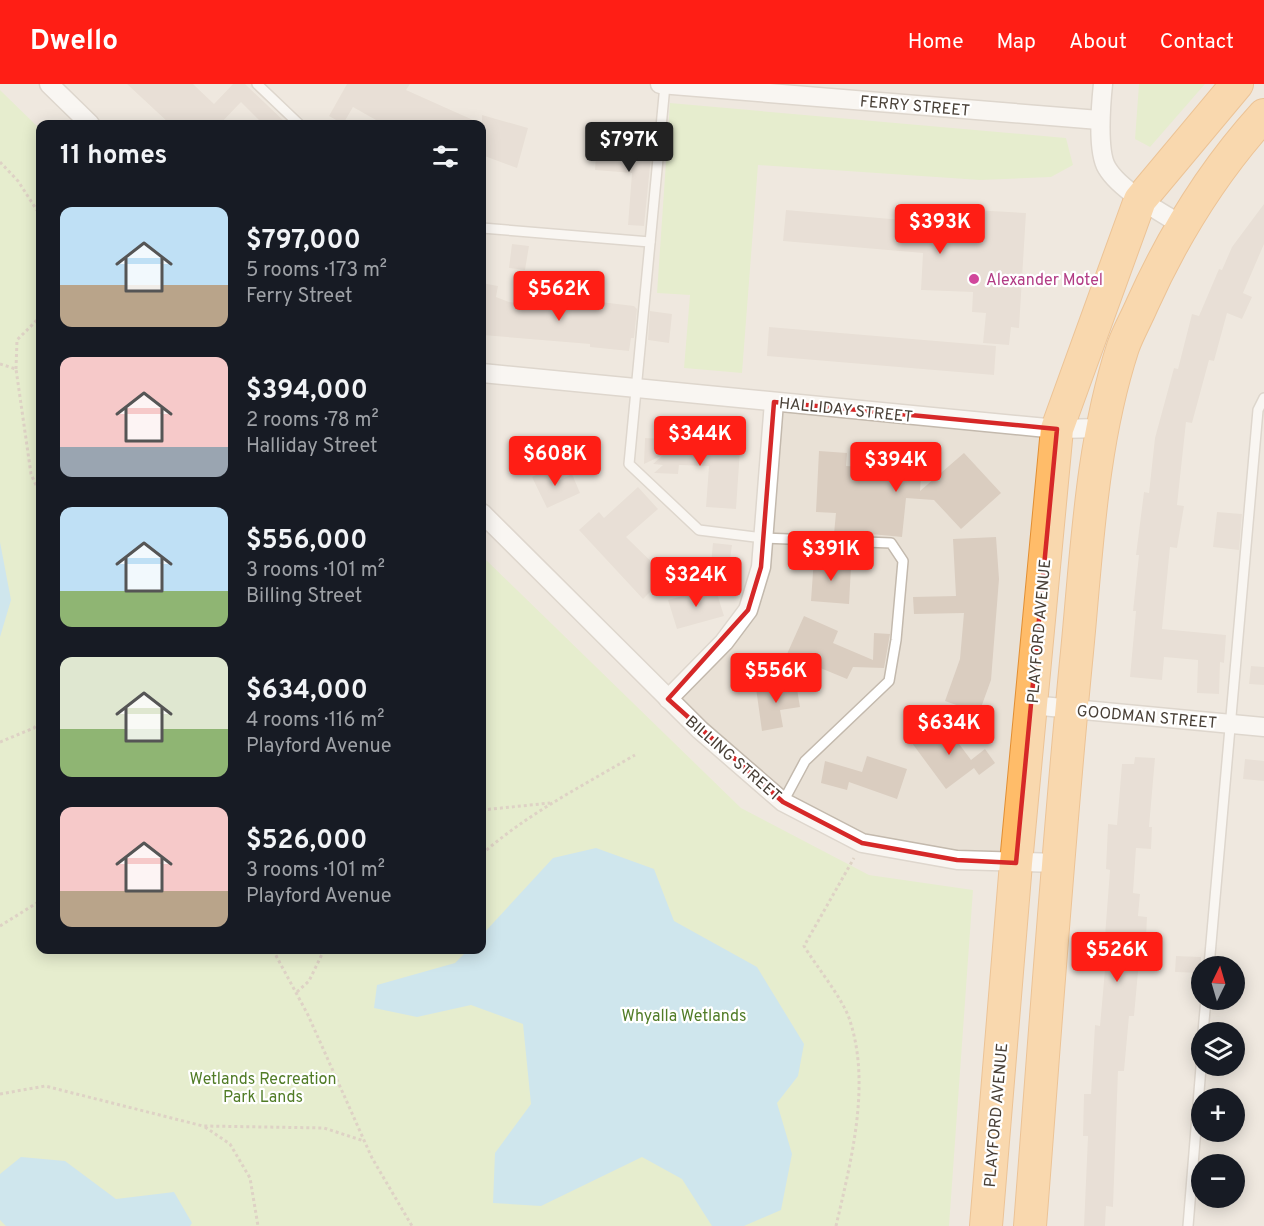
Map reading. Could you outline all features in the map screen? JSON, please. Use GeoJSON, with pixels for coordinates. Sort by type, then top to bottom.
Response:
{"type":"FeatureCollection","features":[{"type":"Feature","properties":{"kind":"highway","name":"PLAYFORD AVENUE"},"geometry":{"type":"LineString","coordinates":[[986,1226],[1016,863],[1057,429],[1140,200],[1237,84]]}},
{"type":"Feature","properties":{"kind":"highway"},"geometry":{"type":"LineString","coordinates":[[1030,1226],[1071,709],[1094,480],[1103,428],[1123,346],[1182,225],[1245,135],[1264,115]]}},
{"type":"Feature","properties":{"kind":"street"},"geometry":{"type":"LineString","coordinates":[[49,84],[86,120]]}},
{"type":"Feature","properties":{"kind":"street","name":"FERRY STREET"},"geometry":{"type":"LineString","coordinates":[[660,84],[1099,120]]}},
{"type":"Feature","properties":{"kind":"street"},"geometry":{"type":"LineString","coordinates":[[1102,84],[1099,120],[1106,168],[1140,200],[1182,225]]}},
{"type":"Feature","properties":{"kind":"street","name":"HALLIDAY STREET"},"geometry":{"type":"LineString","coordinates":[[486,374],[1057,429],[1103,428]]}},
{"type":"Feature","properties":{"kind":"street"},"geometry":{"type":"LineString","coordinates":[[668,699],[724,642],[748,610],[761,567],[774,402]]}},
{"type":"Feature","properties":{"kind":"street","name":"BILLING STREET"},"geometry":{"type":"LineString","coordinates":[[486,517],[700,730],[783,802],[862,843],[957,860],[1058,863]]}},
{"type":"Feature","properties":{"kind":"street","name":"GOODMAN STREET"},"geometry":{"type":"LineString","coordinates":[[1031,705],[1264,727]]}},
{"type":"Feature","properties":{"kind":"lane"},"geometry":{"type":"LineString","coordinates":[[257,84],[294,120]]}},
{"type":"Feature","properties":{"kind":"lane"},"geometry":{"type":"LineString","coordinates":[[664,85],[629,464],[699,530],[764,538],[891,543],[903,561],[896,640],[889,681],[805,761],[783,802]]}},
{"type":"Feature","properties":{"kind":"lane"},"geometry":{"type":"LineString","coordinates":[[486,228],[650,242]]}},
{"type":"Feature","properties":{"kind":"lane"},"geometry":{"type":"LineString","coordinates":[[1210,956],[1228,723],[1258,410],[1264,398]]}},
{"type":"Feature","properties":{"kind":"lane"},"geometry":{"type":"LineString","coordinates":[[1188,1226],[1200,1076]]}},
{"type":"Feature","properties":{"kind":"path"},"geometry":{"type":"LineString","coordinates":[[0,162],[18,181],[36,209]]}},
{"type":"Feature","properties":{"kind":"path"},"geometry":{"type":"LineString","coordinates":[[36,321],[17,340],[16,369],[31,474],[36,485]]}},
{"type":"Feature","properties":{"kind":"path"},"geometry":{"type":"LineString","coordinates":[[0,364],[16,369]]}},
{"type":"Feature","properties":{"kind":"path"},"geometry":{"type":"LineString","coordinates":[[0,742],[36,726]]}},
{"type":"Feature","properties":{"kind":"path"},"geometry":{"type":"LineString","coordinates":[[486,850],[498,839],[552,803],[635,756]]}},
{"type":"Feature","properties":{"kind":"path"},"geometry":{"type":"LineString","coordinates":[[486,810],[552,803]]}},
{"type":"Feature","properties":{"kind":"path"},"geometry":{"type":"LineString","coordinates":[[834,1226],[838,1216],[861,1093],[860,1065],[850,1019],[804,946],[862,843]]}},
{"type":"Feature","properties":{"kind":"path"},"geometry":{"type":"LineString","coordinates":[[0,926],[36,904]]}},
{"type":"Feature","properties":{"kind":"path"},"geometry":{"type":"LineString","coordinates":[[275,954],[297,992],[364,1141],[412,1226]]}},
{"type":"Feature","properties":{"kind":"path"},"geometry":{"type":"LineString","coordinates":[[297,992],[309,981],[322,954]]}},
{"type":"Feature","properties":{"kind":"path"},"geometry":{"type":"LineString","coordinates":[[0,1094],[45,1086],[203,1126],[324,1128],[364,1141]]}},
{"type":"Feature","properties":{"kind":"path"},"geometry":{"type":"LineString","coordinates":[[203,1126],[230,1144],[250,1178],[258,1226]]}},
{"type":"Feature","properties":{"kind":"highlighted area"},"geometry":{"type":"Polygon","coordinates":[[[774,402],[1057,429],[1016,863],[957,860],[862,843],[783,802],[668,699],[748,610],[761,567],[774,402]]]}},
{"type":"Feature","properties":{"kind":"shaded area"},"geometry":{"type":"Polygon","coordinates":[[[0,84],[1264,84],[1264,1226],[0,1226],[0,84]]]}},
{"type":"Feature","properties":{"kind":"green space"},"geometry":{"type":"Polygon","coordinates":[[[1139,84],[1205,84],[1150,147],[1135,139],[1139,84]]]}},
{"type":"Feature","properties":{"kind":"green space","name":"Whyalla Wetlands"},"geometry":{"type":"Polygon","coordinates":[[[0,90],[36,125],[36,954],[486,954],[486,560],[741,808],[869,875],[973,890],[949,1226],[0,1226],[0,90]]]}},
{"type":"Feature","properties":{"kind":"green space"},"geometry":{"type":"Polygon","coordinates":[[[670,103],[1066,138],[1073,165],[1051,177],[980,180],[758,165],[742,373],[684,368],[690,295],[657,293],[670,103]]]}},
{"type":"Feature","properties":{"kind":"water"},"geometry":{"type":"Polygon","coordinates":[[[0,542],[11,600],[0,637],[0,542]]]}},
{"type":"Feature","properties":{"kind":"water"},"geometry":{"type":"Polygon","coordinates":[[[596,848],[654,869],[674,921],[757,967],[804,1044],[798,1076],[777,1103],[792,1154],[781,1210],[744,1226],[712,1226],[682,1179],[642,1157],[541,1206],[493,1203],[495,1153],[531,1104],[523,1024],[471,1005],[417,1017],[374,1008],[377,985],[455,963],[464,954],[486,954],[486,931],[553,858],[596,848]]]}},
{"type":"Feature","properties":{"kind":"water"},"geometry":{"type":"Polygon","coordinates":[[[21,1157],[65,1161],[116,1199],[174,1192],[192,1223],[190,1226],[6,1226],[0,1220],[0,1174],[21,1157]]]}},
{"type":"Feature","properties":{"kind":"building"},"geometry":{"type":"Polygon","coordinates":[[[127,84],[193,84],[214,104],[233,84],[245,84],[283,120],[259,120],[241,102],[224,120],[166,120],[127,84]]]}},
{"type":"Feature","properties":{"kind":"building"},"geometry":{"type":"Polygon","coordinates":[[[347,84],[410,84],[406,90],[473,120],[376,120],[353,107],[345,120],[336,120],[329,116],[347,84]]]}},
{"type":"Feature","properties":{"kind":"building"},"geometry":{"type":"Polygon","coordinates":[[[482,115],[528,128],[517,168],[486,156],[486,120],[482,120],[482,115]]]}},
{"type":"Feature","properties":{"kind":"building"},"geometry":{"type":"Polygon","coordinates":[[[597,142],[652,146],[644,226],[628,225],[632,173],[595,170],[597,142]]]}},
{"type":"Feature","properties":{"kind":"building"},"geometry":{"type":"Polygon","coordinates":[[[1264,204],[1264,244],[1243,293],[1252,297],[1242,319],[1227,313],[1214,361],[1209,360],[1192,423],[1186,422],[1177,505],[1184,506],[1177,548],[1170,547],[1162,629],[1226,635],[1224,663],[1220,662],[1219,694],[1197,693],[1198,660],[1164,657],[1162,680],[1130,677],[1136,611],[1133,611],[1139,555],[1136,555],[1144,492],[1149,493],[1155,438],[1174,368],[1178,369],[1192,314],[1199,316],[1219,269],[1222,270],[1232,247],[1264,204]]]}},
{"type":"Feature","properties":{"kind":"building"},"geometry":{"type":"Polygon","coordinates":[[[786,210],[973,226],[974,210],[1026,213],[1019,328],[1011,327],[1009,345],[983,343],[986,313],[972,312],[973,292],[921,290],[923,253],[783,241],[786,210]]]}},
{"type":"Feature","properties":{"kind":"building"},"geometry":{"type":"Polygon","coordinates":[[[512,244],[529,246],[525,270],[509,268],[512,244]]]}},
{"type":"Feature","properties":{"kind":"building"},"geometry":{"type":"Polygon","coordinates":[[[486,284],[498,286],[496,297],[509,302],[583,310],[584,300],[634,306],[637,309],[634,338],[631,338],[629,351],[590,347],[590,344],[486,335],[486,284]]]}},
{"type":"Feature","properties":{"kind":"building"},"geometry":{"type":"Polygon","coordinates":[[[650,311],[672,314],[669,343],[648,340],[650,311]]]}},
{"type":"Feature","properties":{"kind":"building"},"geometry":{"type":"Polygon","coordinates":[[[769,327],[996,346],[994,375],[767,356],[769,327]]]}},
{"type":"Feature","properties":{"kind":"building"},"geometry":{"type":"Polygon","coordinates":[[[645,438],[698,441],[698,447],[740,450],[736,509],[706,507],[709,466],[679,465],[678,474],[654,473],[663,465],[653,464],[663,455],[644,464],[645,438]]]}},
{"type":"Feature","properties":{"kind":"building"},"geometry":{"type":"Polygon","coordinates":[[[819,451],[847,453],[846,466],[898,469],[899,459],[922,460],[920,491],[964,453],[1001,493],[961,529],[934,500],[906,498],[902,537],[861,533],[861,535],[834,534],[836,513],[816,512],[819,451]]]}},
{"type":"Feature","properties":{"kind":"building"},"geometry":{"type":"Polygon","coordinates":[[[552,467],[558,481],[572,474],[580,493],[547,508],[532,477],[552,467]]]}},
{"type":"Feature","properties":{"kind":"building"},"geometry":{"type":"Polygon","coordinates":[[[638,487],[658,509],[626,537],[666,576],[643,599],[579,530],[599,512],[604,518],[638,487]]]}},
{"type":"Feature","properties":{"kind":"building"},"geometry":{"type":"Polygon","coordinates":[[[1217,512],[1242,514],[1239,550],[1213,547],[1217,512]]]}},
{"type":"Feature","properties":{"kind":"building"},"geometry":{"type":"Polygon","coordinates":[[[996,537],[999,579],[991,680],[979,713],[945,701],[960,659],[964,613],[914,614],[913,597],[956,596],[953,539],[996,537]]]}},
{"type":"Feature","properties":{"kind":"building"},"geometry":{"type":"Polygon","coordinates":[[[713,543],[732,545],[729,567],[711,564],[713,543]]]}},
{"type":"Feature","properties":{"kind":"building"},"geometry":{"type":"Polygon","coordinates":[[[814,558],[833,559],[833,565],[851,567],[849,604],[811,601],[814,558]]]}},
{"type":"Feature","properties":{"kind":"building"},"geometry":{"type":"Polygon","coordinates":[[[715,587],[724,616],[677,629],[668,600],[715,587]]]}},
{"type":"Feature","properties":{"kind":"building"},"geometry":{"type":"Polygon","coordinates":[[[804,616],[838,631],[833,643],[873,660],[874,633],[890,634],[884,668],[853,667],[847,679],[818,667],[814,676],[783,663],[804,616]]]}},
{"type":"Feature","properties":{"kind":"building"},"geometry":{"type":"Polygon","coordinates":[[[1251,666],[1264,667],[1264,685],[1249,684],[1251,666]]]}},
{"type":"Feature","properties":{"kind":"building"},"geometry":{"type":"Polygon","coordinates":[[[796,683],[800,707],[780,710],[783,727],[762,731],[756,688],[796,683]]]}},
{"type":"Feature","properties":{"kind":"building"},"geometry":{"type":"Polygon","coordinates":[[[942,721],[971,760],[985,749],[995,763],[979,775],[974,768],[946,789],[912,743],[942,721]]]}},
{"type":"Feature","properties":{"kind":"building"},"geometry":{"type":"Polygon","coordinates":[[[867,756],[907,769],[897,799],[849,782],[847,790],[821,783],[825,761],[862,772],[867,756]]]}},
{"type":"Feature","properties":{"kind":"building"},"geometry":{"type":"Polygon","coordinates":[[[1135,757],[1155,758],[1149,827],[1152,827],[1151,849],[1136,848],[1133,893],[1140,894],[1138,916],[1147,917],[1146,939],[1141,939],[1134,1016],[1129,1016],[1124,1071],[1118,1071],[1113,1207],[1106,1206],[1105,1226],[1084,1226],[1088,1136],[1083,1136],[1084,1094],[1091,1094],[1095,1025],[1100,1026],[1108,936],[1105,936],[1110,870],[1106,869],[1108,824],[1117,825],[1122,764],[1134,764],[1135,757]]]}},
{"type":"Feature","properties":{"kind":"building"},"geometry":{"type":"Polygon","coordinates":[[[1245,759],[1264,761],[1264,781],[1243,779],[1245,759]]]}},
{"type":"Feature","properties":{"kind":"building"},"geometry":{"type":"Polygon","coordinates":[[[1176,956],[1191,957],[1191,973],[1175,972],[1176,956]]]}},
{"type":"Feature","properties":{"kind":"place","name":"Alexander Motel"},"geometry":{"type":"Point","coordinates":[974,279]}},
{"type":"Feature","properties":{"kind":"park label","name":"Wetlands Recreation Park Lands"},"geometry":{"type":"Point","coordinates":[263,1087]}}]}
